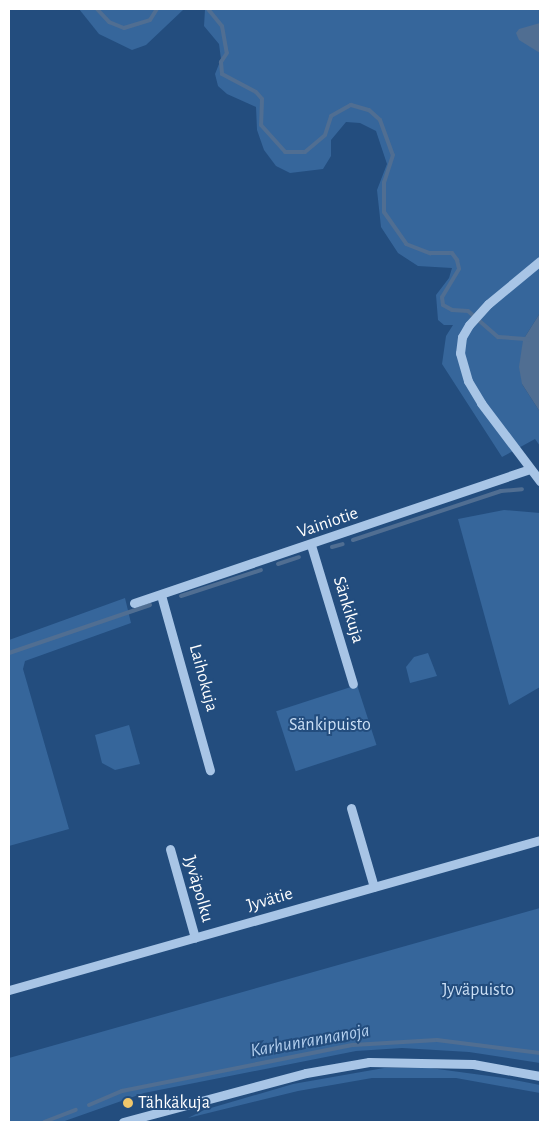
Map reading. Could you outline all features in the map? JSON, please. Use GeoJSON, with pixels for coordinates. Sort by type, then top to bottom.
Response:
{"type":"FeatureCollection","features":[{"type":"Feature","properties":{"kind":"street"},"geometry":{"type":"LineString","coordinates":[[540,261],[488,304],[469,325],[462,337],[460,353],[468,381],[540,481]]}},
{"type":"Feature","properties":{"kind":"street","name":"Vainiotie"},"geometry":{"type":"LineString","coordinates":[[134,603],[311,545],[530,469]]}},
{"type":"Feature","properties":{"kind":"street","name":"Sänkikuja"},"geometry":{"type":"LineString","coordinates":[[311,545],[353,684]]}},
{"type":"Feature","properties":{"kind":"street","name":"Laihokuja"},"geometry":{"type":"LineString","coordinates":[[161,595],[210,770]]}},
{"type":"Feature","properties":{"kind":"street"},"geometry":{"type":"LineString","coordinates":[[351,808],[374,887]]}},
{"type":"Feature","properties":{"kind":"street","name":"Jyvätie"},"geometry":{"type":"LineString","coordinates":[[9,990],[540,840]]}},
{"type":"Feature","properties":{"kind":"street","name":"Jyväpolku"},"geometry":{"type":"LineString","coordinates":[[170,849],[195,938]]}},
{"type":"Feature","properties":{"kind":"street"},"geometry":{"type":"LineString","coordinates":[[123,1122],[306,1073],[369,1062],[473,1064],[540,1076]]}},
{"type":"Feature","properties":{"kind":"green space"},"geometry":{"type":"Polygon","coordinates":[[[79,9],[184,9],[146,45],[132,50],[99,34],[79,9]]]}},
{"type":"Feature","properties":{"kind":"green space"},"geometry":{"type":"Polygon","coordinates":[[[205,9],[540,9],[540,313],[523,340],[522,384],[540,412],[540,446],[535,439],[502,457],[442,364],[446,336],[453,325],[444,325],[438,320],[436,295],[449,278],[452,268],[418,266],[398,253],[381,227],[377,190],[387,164],[376,131],[360,123],[346,122],[331,140],[331,156],[323,169],[290,173],[276,166],[264,150],[257,130],[256,107],[227,94],[218,86],[215,74],[221,59],[219,44],[204,26],[205,9]]]}},
{"type":"Feature","properties":{"kind":"green space"},"geometry":{"type":"Polygon","coordinates":[[[504,510],[540,513],[540,687],[509,705],[458,519],[504,510]]]}},
{"type":"Feature","properties":{"kind":"green space"},"geometry":{"type":"Polygon","coordinates":[[[125,598],[131,623],[25,661],[23,669],[69,829],[9,846],[9,640],[125,598]]]}},
{"type":"Feature","properties":{"kind":"green space"},"geometry":{"type":"Polygon","coordinates":[[[428,653],[437,676],[410,683],[406,667],[414,657],[428,653]]]}},
{"type":"Feature","properties":{"kind":"green space","name":"Sänkipuisto"},"geometry":{"type":"Polygon","coordinates":[[[357,685],[376,745],[296,771],[276,711],[357,685]]]}},
{"type":"Feature","properties":{"kind":"green space"},"geometry":{"type":"Polygon","coordinates":[[[129,725],[140,764],[115,770],[102,763],[95,735],[129,725]]]}},
{"type":"Feature","properties":{"kind":"green space","name":"Jyväpuisto"},"geometry":{"type":"Polygon","coordinates":[[[540,908],[540,1063],[469,1052],[402,1048],[356,1051],[144,1093],[62,1122],[9,1122],[9,1058],[540,908]]]}},
{"type":"Feature","properties":{"kind":"green space"},"geometry":{"type":"Polygon","coordinates":[[[384,1068],[430,1068],[504,1078],[540,1085],[540,1093],[456,1078],[372,1078],[298,1091],[188,1118],[204,1110],[293,1084],[384,1068]]]}},
{"type":"Feature","properties":{"kind":"shaded area"},"geometry":{"type":"Polygon","coordinates":[[[540,23],[540,53],[519,40],[516,33],[519,29],[540,23]]]}},
{"type":"Feature","properties":{"kind":"shaded area"},"geometry":{"type":"Polygon","coordinates":[[[540,313],[540,412],[522,384],[519,367],[523,340],[540,313]]]}},
{"type":"Feature","properties":{"kind":"waterway"},"geometry":{"type":"LineString","coordinates":[[97,9],[109,22],[124,28],[150,20],[157,9]]}},
{"type":"Feature","properties":{"kind":"waterway"},"geometry":{"type":"LineString","coordinates":[[208,9],[222,26],[227,53],[221,62],[222,74],[256,92],[262,99],[261,125],[285,152],[305,152],[325,135],[331,116],[351,105],[369,110],[380,120],[393,155],[384,182],[384,212],[406,244],[430,253],[452,253],[457,260],[459,269],[442,297],[443,305],[452,310],[468,311],[498,337],[529,339]]}},
{"type":"Feature","properties":{"kind":"waterway"},"geometry":{"type":"LineString","coordinates":[[353,540],[501,491],[522,489]]}},
{"type":"Feature","properties":{"kind":"waterway"},"geometry":{"type":"LineString","coordinates":[[332,547],[343,544]]}},
{"type":"Feature","properties":{"kind":"waterway"},"geometry":{"type":"LineString","coordinates":[[278,564],[299,557]]}},
{"type":"Feature","properties":{"kind":"waterway"},"geometry":{"type":"LineString","coordinates":[[181,596],[261,570]]}},
{"type":"Feature","properties":{"kind":"waterway"},"geometry":{"type":"LineString","coordinates":[[9,653],[150,605]]}},
{"type":"Feature","properties":{"kind":"waterway","name":"Karhunrannanoja"},"geometry":{"type":"LineString","coordinates":[[89,1105],[122,1091],[353,1045],[437,1040],[540,1053]]}},
{"type":"Feature","properties":{"kind":"waterway","name":"Karhunrannanoja"},"geometry":{"type":"LineString","coordinates":[[44,1122],[76,1110]]}},
{"type":"Feature","properties":{"kind":"place","name":"Tähkäkuja"},"geometry":{"type":"Point","coordinates":[128,1103]}}]}
